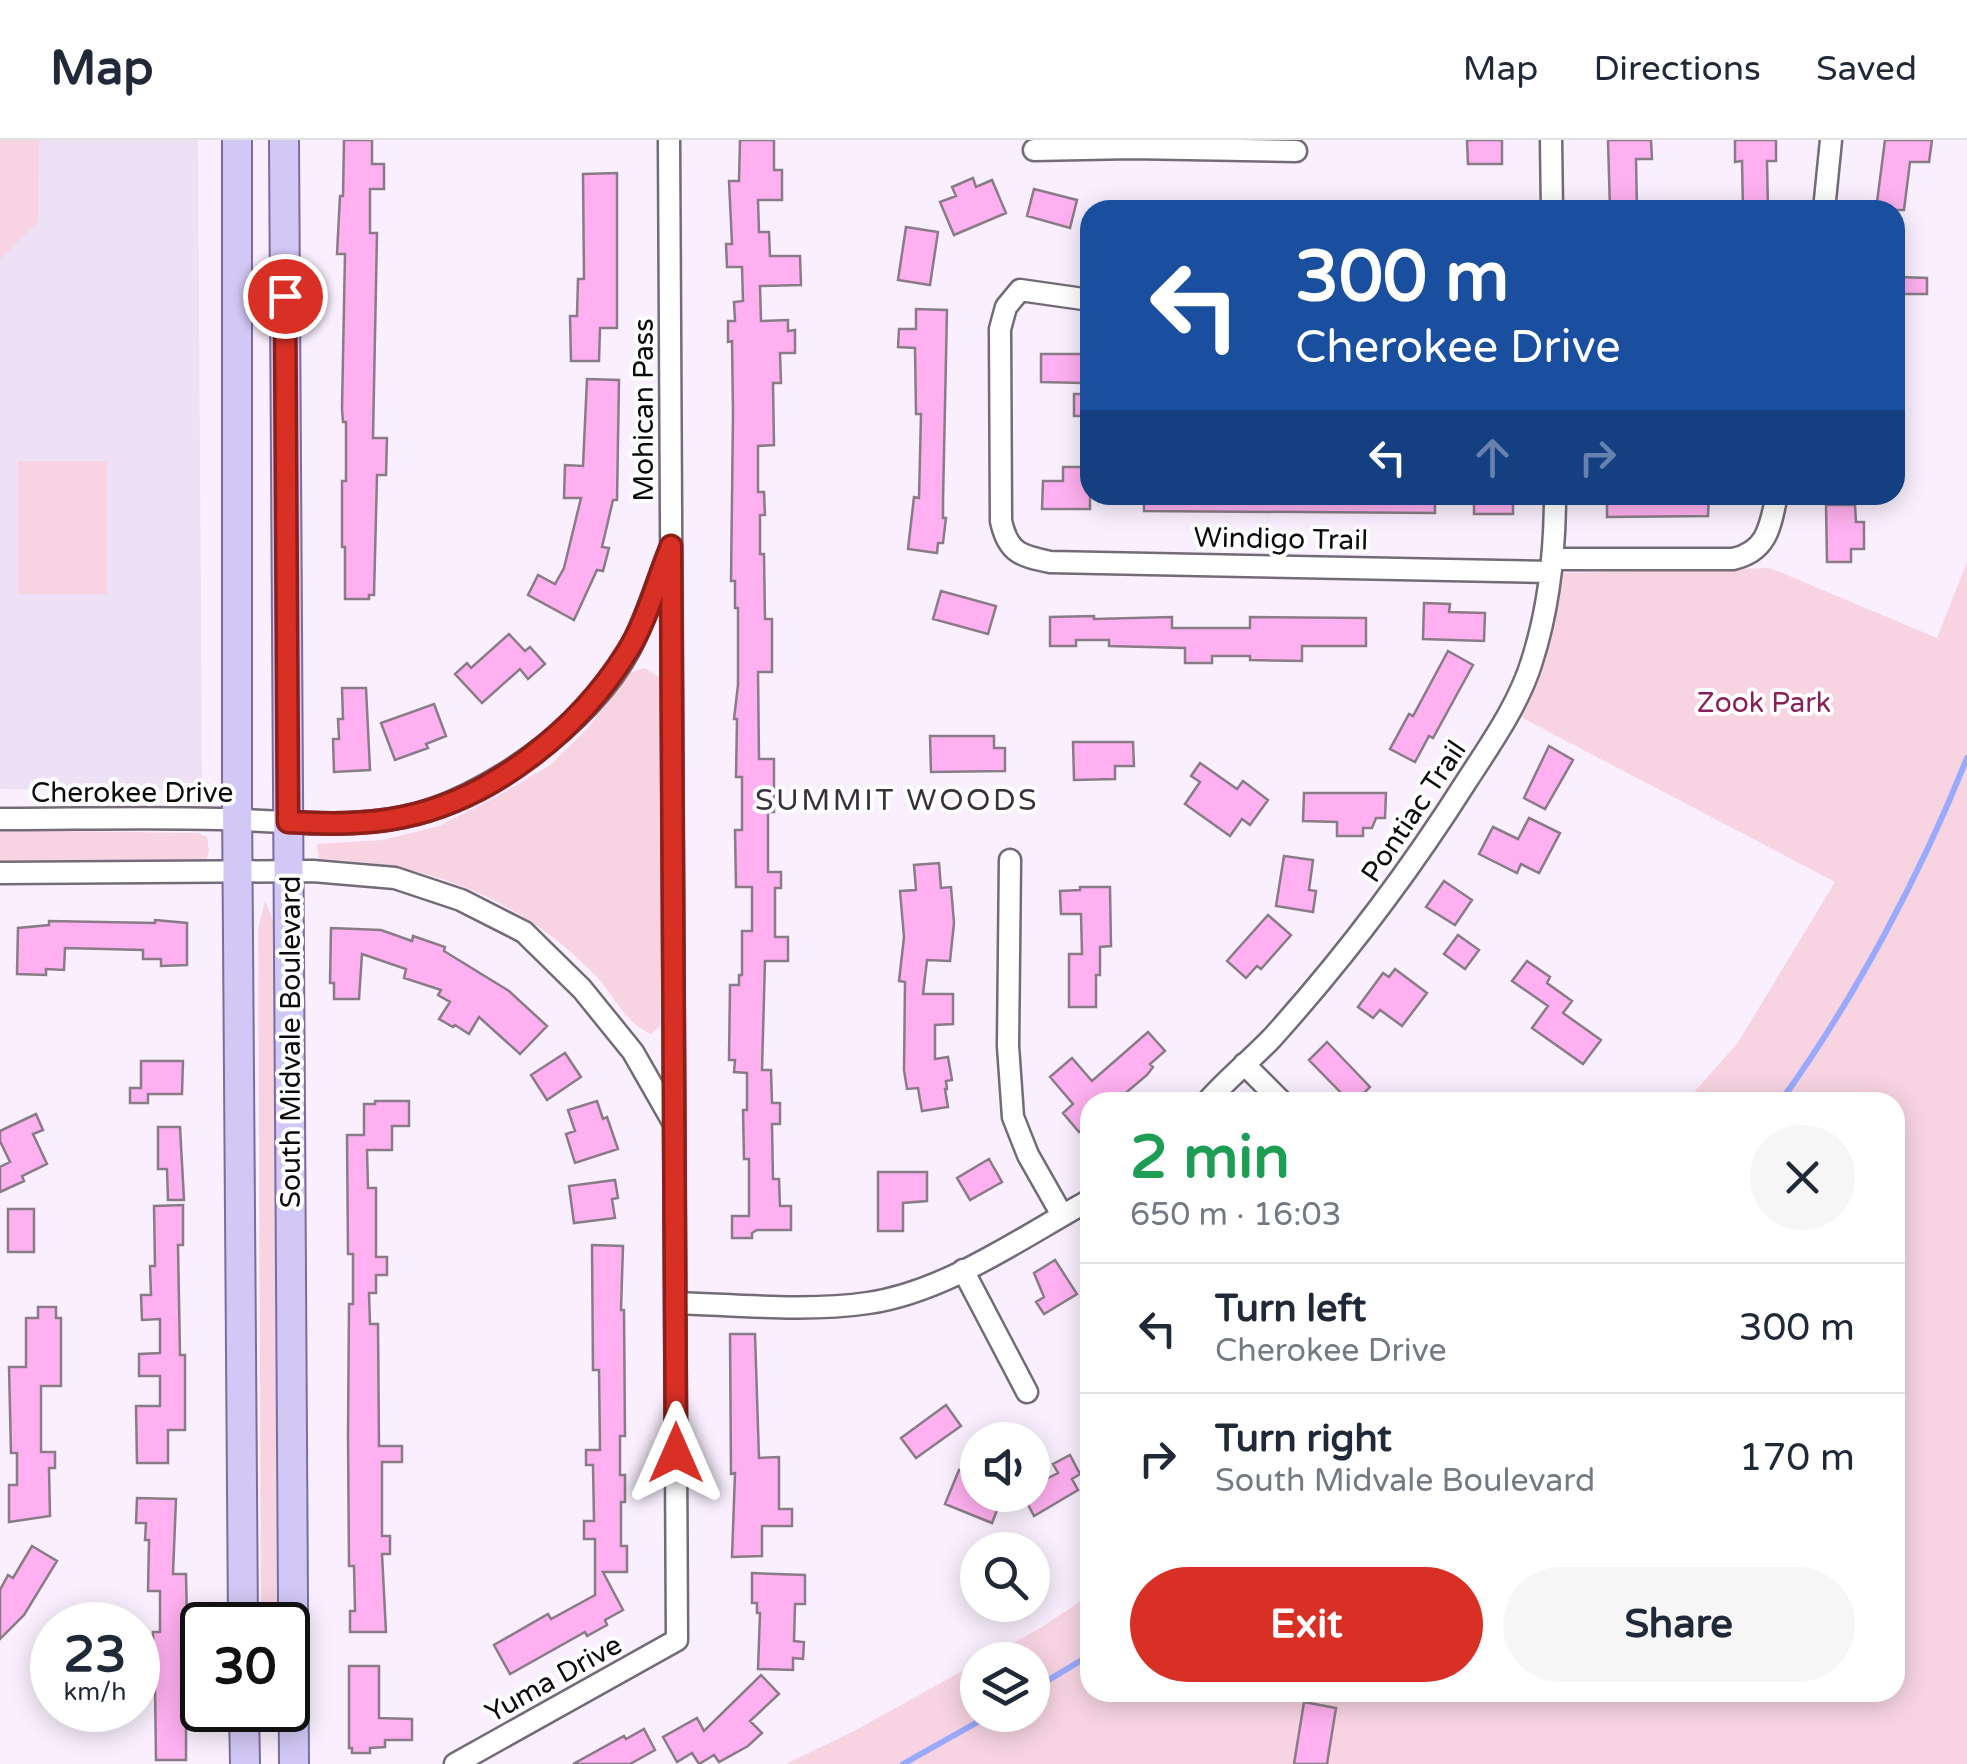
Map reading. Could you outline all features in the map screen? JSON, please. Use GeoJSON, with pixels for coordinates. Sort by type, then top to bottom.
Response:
{"type":"FeatureCollection","features":[{"type":"Feature","properties":{"kind":"main road","name":"South Midvale Boulevard"},"geometry":{"type":"LineString","coordinates":[[237,140],[237,820],[244,1602]]}},
{"type":"Feature","properties":{"kind":"main road","name":"South Midvale Boulevard"},"geometry":{"type":"LineString","coordinates":[[284,140],[294,1764]]}},
{"type":"Feature","properties":{"kind":"main road"},"geometry":{"type":"LineString","coordinates":[[244,1732],[244,1764]]}},
{"type":"Feature","properties":{"kind":"street","name":"Mohican Pass"},"geometry":{"type":"LineString","coordinates":[[668,140],[676,1640]]}},
{"type":"Feature","properties":{"kind":"street"},"geometry":{"type":"LineString","coordinates":[[1551,140],[1552,200]]}},
{"type":"Feature","properties":{"kind":"street"},"geometry":{"type":"LineString","coordinates":[[1825,200],[1831,140]]}},
{"type":"Feature","properties":{"kind":"street"},"geometry":{"type":"LineString","coordinates":[[1034,150],[1131,144],[1296,151]]}},
{"type":"Feature","properties":{"kind":"street","name":"Windigo Trail"},"geometry":{"type":"LineString","coordinates":[[1080,299],[1020,290],[1006,307],[1000,329],[1001,521],[1005,538],[1026,557],[1050,562],[1551,565],[1734,560],[1760,547],[1768,535],[1775,505]]}},
{"type":"Feature","properties":{"kind":"street","name":"Pontiac Trail"},"geometry":{"type":"LineString","coordinates":[[1217,1092],[1270,1040],[1378,912],[1481,759],[1531,665],[1551,565],[1554,505]]}},
{"type":"Feature","properties":{"kind":"street","name":"Cherokee Drive"},"geometry":{"type":"LineString","coordinates":[[0,819],[288,822],[402,818],[452,803],[535,754],[589,704],[629,650],[671,546]]}},
{"type":"Feature","properties":{"kind":"street"},"geometry":{"type":"LineString","coordinates":[[1010,860],[1008,1046],[1013,1117],[1028,1154],[1062,1215]]}},
{"type":"Feature","properties":{"kind":"street"},"geometry":{"type":"LineString","coordinates":[[0,873],[288,871],[394,878],[461,900],[524,932],[582,989],[633,1052],[674,1123]]}},
{"type":"Feature","properties":{"kind":"street"},"geometry":{"type":"LineString","coordinates":[[1244,1064],[1272,1092]]}},
{"type":"Feature","properties":{"kind":"street"},"geometry":{"type":"LineString","coordinates":[[676,1303],[869,1303],[948,1280],[1080,1205]]}},
{"type":"Feature","properties":{"kind":"street"},"geometry":{"type":"LineString","coordinates":[[963,1270],[1027,1392]]}},
{"type":"Feature","properties":{"kind":"street","name":"Yuma Drive"},"geometry":{"type":"LineString","coordinates":[[455,1764],[676,1640]]}},
{"type":"Feature","properties":{"kind":"shaded area"},"geometry":{"type":"Polygon","coordinates":[[[0,140],[198,140],[202,791],[0,789],[0,140]]]}},
{"type":"Feature","properties":{"kind":"green space"},"geometry":{"type":"Polygon","coordinates":[[[0,140],[39,140],[38,222],[0,259],[0,140]]]}},
{"type":"Feature","properties":{"kind":"green space"},"geometry":{"type":"Polygon","coordinates":[[[18,461],[107,461],[107,594],[18,594],[18,461]]]}},
{"type":"Feature","properties":{"kind":"green space","name":"Zook Park"},"geometry":{"type":"Polygon","coordinates":[[[1967,562],[1967,1764],[786,1764],[960,1672],[960,1732],[1050,1732],[1050,1642],[1015,1642],[1080,1602],[1080,1702],[1905,1702],[1905,1092],[1694,1092],[1737,1044],[1835,882],[1519,716],[1543,663],[1561,573],[1770,568],[1937,638],[1967,562]]]}},
{"type":"Feature","properties":{"kind":"green space"},"geometry":{"type":"Polygon","coordinates":[[[644,668],[661,678],[660,1026],[651,1034],[626,1015],[594,974],[565,947],[502,905],[433,876],[397,867],[319,859],[317,844],[383,840],[439,826],[498,796],[550,765],[588,728],[629,673],[644,668]]]}},
{"type":"Feature","properties":{"kind":"green space"},"geometry":{"type":"Polygon","coordinates":[[[0,830],[198,833],[207,837],[209,851],[205,863],[0,865],[0,830]]]}},
{"type":"Feature","properties":{"kind":"green space"},"geometry":{"type":"Polygon","coordinates":[[[265,901],[277,929],[282,1602],[261,1602],[258,929],[265,901]]]}},
{"type":"Feature","properties":{"kind":"building"},"geometry":{"type":"Polygon","coordinates":[[[344,140],[372,140],[372,164],[384,164],[384,189],[370,189],[370,233],[377,233],[373,438],[387,438],[386,475],[377,475],[374,595],[369,595],[369,599],[345,599],[342,547],[342,481],[346,481],[346,422],[342,409],[345,254],[337,254],[344,140]]]}},
{"type":"Feature","properties":{"kind":"building"},"geometry":{"type":"Polygon","coordinates":[[[740,140],[774,140],[774,170],[782,170],[782,200],[758,200],[759,232],[769,232],[770,256],[800,256],[801,285],[760,286],[761,321],[788,320],[788,331],[795,330],[795,353],[780,353],[781,383],[773,383],[774,445],[758,446],[758,492],[764,492],[765,515],[760,515],[760,554],[764,554],[765,619],[772,619],[772,672],[758,672],[759,759],[774,759],[774,812],[768,812],[768,872],[781,872],[781,888],[775,888],[775,937],[788,937],[788,961],[765,961],[762,1070],[771,1070],[772,1103],[780,1103],[780,1124],[772,1124],[773,1179],[779,1179],[780,1206],[791,1206],[791,1230],[757,1230],[752,1238],[732,1238],[732,1216],[749,1216],[749,1159],[744,1159],[747,1073],[734,1072],[735,1060],[729,1060],[730,985],[739,985],[742,975],[742,931],[752,931],[752,887],[736,887],[735,830],[742,830],[742,777],[736,777],[738,608],[735,581],[731,581],[733,413],[728,321],[735,321],[734,302],[743,301],[742,267],[727,267],[726,244],[732,244],[729,181],[739,181],[740,140]]]}},
{"type":"Feature","properties":{"kind":"building"},"geometry":{"type":"Polygon","coordinates":[[[1467,140],[1502,140],[1502,164],[1468,164],[1467,140]]]}},
{"type":"Feature","properties":{"kind":"building"},"geometry":{"type":"Polygon","coordinates":[[[1608,140],[1651,140],[1652,159],[1636,159],[1637,200],[1610,200],[1608,140]]]}},
{"type":"Feature","properties":{"kind":"building"},"geometry":{"type":"Polygon","coordinates":[[[1735,140],[1776,140],[1776,161],[1767,161],[1768,200],[1743,200],[1742,161],[1735,162],[1735,140]]]}},
{"type":"Feature","properties":{"kind":"building"},"geometry":{"type":"Polygon","coordinates":[[[1885,140],[1932,140],[1929,162],[1910,162],[1905,202],[1877,200],[1885,140]]]}},
{"type":"Feature","properties":{"kind":"building"},"geometry":{"type":"Polygon","coordinates":[[[617,173],[617,328],[600,328],[599,361],[571,361],[570,316],[577,316],[578,279],[584,279],[583,174],[617,173]]]}},
{"type":"Feature","properties":{"kind":"building"},"geometry":{"type":"Polygon","coordinates":[[[973,178],[976,187],[992,180],[1006,213],[954,235],[940,202],[956,196],[952,187],[973,178]]]}},
{"type":"Feature","properties":{"kind":"building"},"geometry":{"type":"Polygon","coordinates":[[[1034,189],[1077,200],[1070,228],[1027,216],[1034,189]]]}},
{"type":"Feature","properties":{"kind":"building"},"geometry":{"type":"Polygon","coordinates":[[[906,227],[938,232],[930,285],[898,280],[906,227]]]}},
{"type":"Feature","properties":{"kind":"building"},"geometry":{"type":"Polygon","coordinates":[[[1905,277],[1927,278],[1927,294],[1905,294],[1905,277]]]}},
{"type":"Feature","properties":{"kind":"building"},"geometry":{"type":"Polygon","coordinates":[[[916,309],[947,310],[943,501],[946,518],[943,543],[938,543],[937,553],[908,549],[914,497],[919,498],[921,414],[916,414],[915,348],[898,347],[899,329],[916,329],[916,309]]]}},
{"type":"Feature","properties":{"kind":"building"},"geometry":{"type":"Polygon","coordinates":[[[1041,354],[1080,354],[1080,383],[1041,382],[1041,354]]]}},
{"type":"Feature","properties":{"kind":"building"},"geometry":{"type":"Polygon","coordinates":[[[587,379],[619,380],[617,500],[613,500],[602,547],[609,548],[603,571],[597,570],[574,620],[528,595],[538,575],[555,584],[564,568],[581,498],[564,498],[565,465],[583,466],[587,379]]]}},
{"type":"Feature","properties":{"kind":"building"},"geometry":{"type":"Polygon","coordinates":[[[1074,394],[1080,394],[1080,416],[1074,416],[1074,394]]]}},
{"type":"Feature","properties":{"kind":"building"},"geometry":{"type":"Polygon","coordinates":[[[1063,467],[1080,467],[1080,505],[1090,505],[1090,509],[1042,509],[1043,481],[1063,481],[1063,467]]]}},
{"type":"Feature","properties":{"kind":"building"},"geometry":{"type":"Polygon","coordinates":[[[1144,505],[1435,505],[1435,513],[1144,511],[1144,505]]]}},
{"type":"Feature","properties":{"kind":"building"},"geometry":{"type":"Polygon","coordinates":[[[1474,505],[1513,505],[1513,514],[1474,514],[1474,505]]]}},
{"type":"Feature","properties":{"kind":"building"},"geometry":{"type":"Polygon","coordinates":[[[1607,505],[1709,505],[1708,516],[1607,517],[1607,505]]]}},
{"type":"Feature","properties":{"kind":"building"},"geometry":{"type":"Polygon","coordinates":[[[1826,505],[1855,505],[1856,522],[1864,522],[1864,549],[1851,549],[1851,562],[1827,562],[1826,505]]]}},
{"type":"Feature","properties":{"kind":"building"},"geometry":{"type":"Polygon","coordinates":[[[941,591],[996,606],[988,634],[933,619],[941,591]]]}},
{"type":"Feature","properties":{"kind":"building"},"geometry":{"type":"Polygon","coordinates":[[[1424,603],[1450,604],[1449,612],[1485,613],[1484,641],[1423,639],[1424,603]]]}},
{"type":"Feature","properties":{"kind":"building"},"geometry":{"type":"Polygon","coordinates":[[[1050,617],[1172,617],[1172,628],[1250,628],[1250,617],[1366,618],[1366,646],[1302,646],[1302,661],[1212,656],[1212,663],[1185,663],[1185,648],[1109,646],[1109,640],[1076,640],[1076,646],[1050,646],[1050,617]]]}},
{"type":"Feature","properties":{"kind":"building"},"geometry":{"type":"Polygon","coordinates":[[[509,634],[525,651],[530,647],[545,664],[528,679],[520,669],[482,703],[455,674],[467,663],[471,668],[509,634]]]}},
{"type":"Feature","properties":{"kind":"building"},"geometry":{"type":"Polygon","coordinates":[[[1448,651],[1473,665],[1433,738],[1429,736],[1415,762],[1390,749],[1448,651]]]}},
{"type":"Feature","properties":{"kind":"building"},"geometry":{"type":"Polygon","coordinates":[[[342,688],[366,688],[370,770],[334,772],[333,739],[339,739],[338,719],[343,719],[342,688]]]}},
{"type":"Feature","properties":{"kind":"building"},"geometry":{"type":"Polygon","coordinates":[[[434,704],[446,736],[426,744],[428,748],[395,760],[381,723],[434,704]]]}},
{"type":"Feature","properties":{"kind":"building"},"geometry":{"type":"Polygon","coordinates":[[[930,736],[994,736],[994,748],[1005,748],[1005,771],[931,772],[930,736]]]}},
{"type":"Feature","properties":{"kind":"building"},"geometry":{"type":"Polygon","coordinates":[[[1073,742],[1133,742],[1134,766],[1115,766],[1115,779],[1074,780],[1073,742]]]}},
{"type":"Feature","properties":{"kind":"building"},"geometry":{"type":"Polygon","coordinates":[[[1549,746],[1573,760],[1545,809],[1524,798],[1549,746]]]}},
{"type":"Feature","properties":{"kind":"building"},"geometry":{"type":"Polygon","coordinates":[[[1200,763],[1237,789],[1243,781],[1268,800],[1250,825],[1242,819],[1230,836],[1185,804],[1200,782],[1191,776],[1200,763]]]}},
{"type":"Feature","properties":{"kind":"building"},"geometry":{"type":"Polygon","coordinates":[[[1304,793],[1386,793],[1385,818],[1376,818],[1372,828],[1363,828],[1363,836],[1337,836],[1337,822],[1303,821],[1304,793]]]}},
{"type":"Feature","properties":{"kind":"building"},"geometry":{"type":"Polygon","coordinates":[[[1529,818],[1560,833],[1539,873],[1521,864],[1517,873],[1479,854],[1493,827],[1518,839],[1529,818]]]}},
{"type":"Feature","properties":{"kind":"building"},"geometry":{"type":"Polygon","coordinates":[[[1284,856],[1313,860],[1309,890],[1316,891],[1313,912],[1276,906],[1284,856]]]}},
{"type":"Feature","properties":{"kind":"building"},"geometry":{"type":"Polygon","coordinates":[[[939,863],[941,888],[951,887],[954,923],[950,961],[927,960],[923,994],[953,994],[953,1024],[935,1025],[935,1059],[948,1057],[952,1080],[946,1081],[948,1107],[922,1111],[918,1088],[907,1089],[904,1070],[905,982],[899,981],[904,937],[900,891],[916,890],[914,865],[939,863]]]}},
{"type":"Feature","properties":{"kind":"building"},"geometry":{"type":"Polygon","coordinates":[[[1444,881],[1472,900],[1455,925],[1426,907],[1444,881]]]}},
{"type":"Feature","properties":{"kind":"building"},"geometry":{"type":"Polygon","coordinates":[[[1110,887],[1111,946],[1100,947],[1096,1007],[1069,1007],[1069,954],[1082,954],[1081,914],[1061,914],[1060,891],[1110,887]]]}},
{"type":"Feature","properties":{"kind":"building"},"geometry":{"type":"Polygon","coordinates":[[[1268,915],[1291,935],[1261,969],[1257,966],[1246,978],[1227,961],[1268,915]]]}},
{"type":"Feature","properties":{"kind":"building"},"geometry":{"type":"Polygon","coordinates":[[[49,921],[187,923],[187,965],[161,966],[161,959],[143,959],[143,950],[65,948],[64,970],[46,969],[46,975],[17,974],[18,928],[49,925],[49,921]]]}},
{"type":"Feature","properties":{"kind":"building"},"geometry":{"type":"Polygon","coordinates":[[[331,928],[381,930],[445,947],[444,951],[509,991],[547,1026],[520,1054],[479,1017],[469,1034],[439,1019],[450,1002],[438,995],[441,990],[404,978],[406,969],[362,954],[359,999],[334,999],[334,983],[330,983],[331,928]]]}},
{"type":"Feature","properties":{"kind":"building"},"geometry":{"type":"Polygon","coordinates":[[[1458,935],[1479,950],[1465,969],[1444,954],[1458,935]]]}},
{"type":"Feature","properties":{"kind":"building"},"geometry":{"type":"Polygon","coordinates":[[[1527,961],[1550,977],[1547,983],[1572,1001],[1563,1013],[1601,1040],[1583,1064],[1532,1028],[1548,1006],[1512,981],[1527,961]]]}},
{"type":"Feature","properties":{"kind":"building"},"geometry":{"type":"Polygon","coordinates":[[[1395,969],[1427,993],[1402,1026],[1380,1010],[1373,1018],[1358,1007],[1383,973],[1389,977],[1395,969]]]}},
{"type":"Feature","properties":{"kind":"building"},"geometry":{"type":"Polygon","coordinates":[[[1148,1032],[1165,1051],[1150,1064],[1153,1067],[1147,1075],[1127,1092],[1080,1092],[1079,1132],[1063,1113],[1073,1104],[1050,1077],[1072,1058],[1092,1081],[1148,1032]]]}},
{"type":"Feature","properties":{"kind":"building"},"geometry":{"type":"Polygon","coordinates":[[[1327,1042],[1370,1087],[1365,1092],[1340,1092],[1309,1060],[1327,1042]]]}},
{"type":"Feature","properties":{"kind":"building"},"geometry":{"type":"Polygon","coordinates":[[[565,1053],[581,1077],[547,1100],[531,1075],[565,1053]]]}},
{"type":"Feature","properties":{"kind":"building"},"geometry":{"type":"Polygon","coordinates":[[[141,1061],[183,1061],[182,1094],[148,1094],[148,1103],[130,1103],[130,1088],[141,1088],[141,1061]]]}},
{"type":"Feature","properties":{"kind":"building"},"geometry":{"type":"Polygon","coordinates":[[[409,1101],[409,1126],[392,1126],[392,1150],[367,1150],[368,1188],[376,1188],[376,1257],[387,1257],[387,1275],[376,1275],[376,1293],[369,1293],[370,1324],[378,1324],[379,1446],[402,1446],[402,1462],[382,1462],[382,1536],[390,1536],[390,1554],[382,1554],[386,1632],[350,1632],[350,1611],[355,1611],[354,1566],[349,1566],[348,1434],[353,1254],[348,1254],[347,1135],[364,1135],[364,1104],[409,1101]]]}},
{"type":"Feature","properties":{"kind":"building"},"geometry":{"type":"Polygon","coordinates":[[[597,1101],[618,1149],[575,1163],[566,1134],[575,1131],[568,1110],[597,1101]]]}},
{"type":"Feature","properties":{"kind":"building"},"geometry":{"type":"Polygon","coordinates":[[[36,1114],[43,1130],[33,1134],[47,1164],[0,1192],[0,1167],[10,1162],[0,1141],[0,1131],[36,1114]]]}},
{"type":"Feature","properties":{"kind":"building"},"geometry":{"type":"Polygon","coordinates":[[[158,1127],[180,1127],[184,1200],[168,1200],[167,1169],[158,1169],[158,1127]]]}},
{"type":"Feature","properties":{"kind":"building"},"geometry":{"type":"Polygon","coordinates":[[[989,1159],[1002,1182],[970,1200],[957,1178],[989,1159]]]}},
{"type":"Feature","properties":{"kind":"building"},"geometry":{"type":"Polygon","coordinates":[[[878,1172],[927,1172],[927,1201],[903,1203],[903,1231],[878,1231],[878,1172]]]}},
{"type":"Feature","properties":{"kind":"building"},"geometry":{"type":"Polygon","coordinates":[[[615,1180],[615,1218],[574,1223],[569,1186],[615,1180]]]}},
{"type":"Feature","properties":{"kind":"building"},"geometry":{"type":"Polygon","coordinates":[[[183,1205],[183,1245],[178,1245],[185,1430],[168,1430],[168,1463],[137,1463],[136,1406],[160,1406],[160,1376],[139,1376],[139,1354],[160,1353],[160,1319],[142,1320],[141,1295],[151,1295],[150,1266],[155,1266],[154,1206],[183,1205]]]}},
{"type":"Feature","properties":{"kind":"building"},"geometry":{"type":"Polygon","coordinates":[[[8,1209],[34,1209],[34,1252],[8,1252],[8,1209]]]}},
{"type":"Feature","properties":{"kind":"building"},"geometry":{"type":"Polygon","coordinates":[[[592,1245],[623,1246],[625,1436],[620,1436],[620,1475],[625,1475],[621,1546],[627,1546],[627,1572],[603,1572],[623,1610],[605,1620],[607,1625],[587,1636],[585,1632],[510,1674],[494,1645],[548,1614],[551,1619],[595,1595],[595,1539],[584,1539],[584,1521],[594,1521],[593,1465],[586,1465],[586,1450],[600,1450],[599,1370],[593,1370],[592,1245]]]}},
{"type":"Feature","properties":{"kind":"building"},"geometry":{"type":"Polygon","coordinates":[[[1055,1260],[1077,1294],[1044,1314],[1036,1302],[1044,1297],[1034,1273],[1055,1260]]]}},
{"type":"Feature","properties":{"kind":"building"},"geometry":{"type":"Polygon","coordinates":[[[38,1307],[56,1307],[56,1318],[61,1318],[61,1386],[41,1386],[41,1452],[55,1452],[55,1468],[49,1468],[50,1516],[9,1522],[9,1485],[17,1485],[17,1453],[11,1453],[9,1367],[26,1367],[26,1318],[38,1318],[38,1307]]]}},
{"type":"Feature","properties":{"kind":"building"},"geometry":{"type":"Polygon","coordinates":[[[730,1334],[755,1334],[759,1458],[779,1457],[779,1509],[792,1509],[792,1526],[762,1526],[762,1556],[732,1557],[735,1473],[731,1474],[730,1334]]]}},
{"type":"Feature","properties":{"kind":"building"},"geometry":{"type":"Polygon","coordinates":[[[946,1405],[960,1425],[916,1458],[901,1438],[946,1405]]]}},
{"type":"Feature","properties":{"kind":"building"},"geometry":{"type":"Polygon","coordinates":[[[1070,1455],[1080,1474],[1072,1479],[1078,1490],[1050,1507],[1050,1477],[1058,1473],[1053,1464],[1070,1455]]]}},
{"type":"Feature","properties":{"kind":"building"},"geometry":{"type":"Polygon","coordinates":[[[959,1470],[960,1470],[960,1510],[945,1504],[959,1470]]]}},
{"type":"Feature","properties":{"kind":"building"},"geometry":{"type":"Polygon","coordinates":[[[137,1498],[176,1499],[173,1574],[186,1574],[187,1602],[180,1602],[180,1732],[186,1732],[186,1760],[156,1760],[156,1732],[160,1732],[160,1591],[148,1591],[146,1523],[136,1523],[137,1498]]]}},
{"type":"Feature","properties":{"kind":"building"},"geometry":{"type":"Polygon","coordinates":[[[965,1512],[996,1512],[992,1523],[965,1512]]]}},
{"type":"Feature","properties":{"kind":"building"},"geometry":{"type":"Polygon","coordinates":[[[32,1546],[57,1561],[24,1615],[0,1639],[0,1590],[8,1575],[13,1578],[32,1546]]]}},
{"type":"Feature","properties":{"kind":"building"},"geometry":{"type":"Polygon","coordinates":[[[752,1573],[805,1575],[805,1604],[795,1604],[794,1641],[804,1642],[803,1659],[793,1658],[793,1670],[758,1669],[760,1613],[757,1603],[752,1603],[752,1573]]]}},
{"type":"Feature","properties":{"kind":"building"},"geometry":{"type":"Polygon","coordinates":[[[349,1666],[379,1666],[379,1718],[412,1719],[412,1740],[385,1740],[385,1747],[370,1748],[370,1753],[352,1753],[349,1666]]]}},
{"type":"Feature","properties":{"kind":"building"},"geometry":{"type":"Polygon","coordinates":[[[761,1675],[779,1694],[750,1721],[762,1733],[719,1762],[714,1755],[699,1764],[692,1753],[677,1762],[663,1737],[697,1718],[704,1731],[761,1675]]]}},
{"type":"Feature","properties":{"kind":"building"},"geometry":{"type":"Polygon","coordinates":[[[1304,1702],[1336,1708],[1327,1764],[1294,1764],[1304,1702]]]}},
{"type":"Feature","properties":{"kind":"building"},"geometry":{"type":"Polygon","coordinates":[[[644,1729],[655,1750],[630,1764],[573,1764],[624,1736],[626,1739],[644,1729]]]}},
{"type":"Feature","properties":{"kind":"waterway"},"geometry":{"type":"LineString","coordinates":[[1787,1092],[1884,936],[1929,847],[1967,758]]}},
{"type":"Feature","properties":{"kind":"waterway"},"geometry":{"type":"LineString","coordinates":[[1050,1679],[1080,1661]]}},
{"type":"Feature","properties":{"kind":"waterway"},"geometry":{"type":"LineString","coordinates":[[903,1764],[960,1732]]}},
{"type":"Feature","properties":{"kind":"district","name":"SUMMIT WOODS"},"geometry":{"type":"Point","coordinates":[897,800]}},
{"type":"Feature","properties":{"kind":"route"},"geometry":{"type":"LineString","coordinates":[[285,296],[288,822],[402,818],[452,803],[535,754],[589,704],[629,650],[671,546],[676,1453]]}}]}
